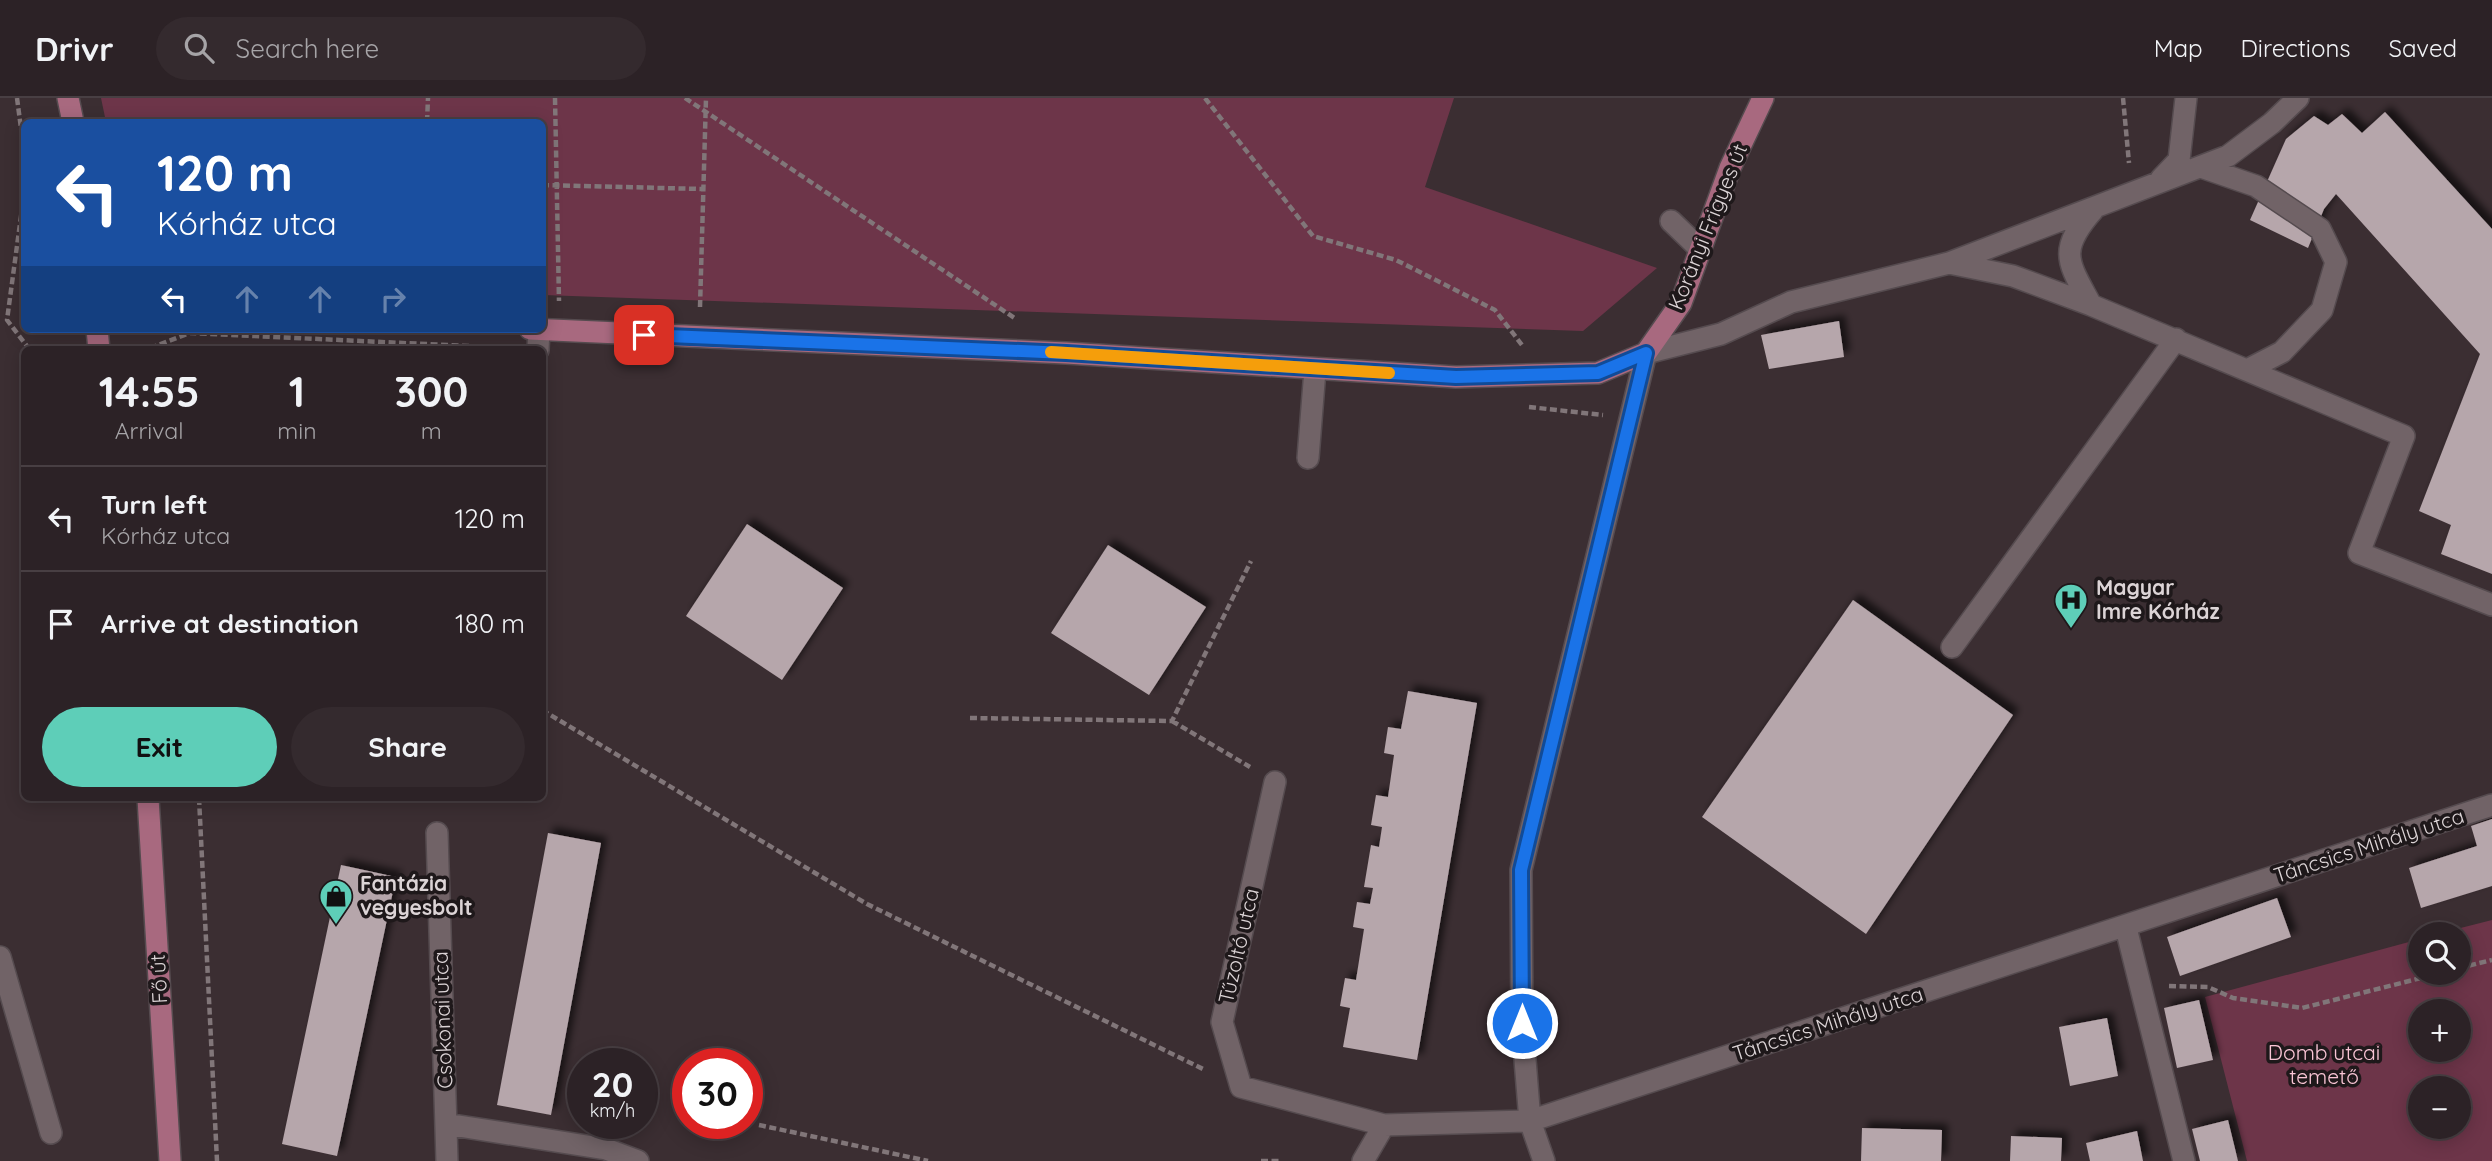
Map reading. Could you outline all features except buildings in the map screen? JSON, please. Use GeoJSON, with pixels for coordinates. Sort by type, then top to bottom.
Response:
{"type":"FeatureCollection","features":[{"type":"Feature","properties":{"kind":"main road"},"geometry":{"type":"LineString","coordinates":[[68,98],[72,119]]}},
{"type":"Feature","properties":{"kind":"main road","name":"Korányi Frigyes út"},"geometry":{"type":"LineString","coordinates":[[1646,353],[1681,303],[1730,168],[1763,98]]}},
{"type":"Feature","properties":{"kind":"main road"},"geometry":{"type":"LineString","coordinates":[[550,330],[1066,353],[1456,377],[1598,373],[1646,353]]}},
{"type":"Feature","properties":{"kind":"main road","name":"Fő út"},"geometry":{"type":"LineString","coordinates":[[148,801],[170,1161]]}},
{"type":"Feature","properties":{"kind":"street"},"geometry":{"type":"LineString","coordinates":[[2156,184],[2179,160],[2186,98]]}},
{"type":"Feature","properties":{"kind":"street"},"geometry":{"type":"LineString","coordinates":[[1544,1161],[1530,1121],[1522,1023],[1521,870],[1646,353],[1721,334],[1791,302],[1949,263],[2201,167],[2228,156],[2272,123],[2298,98]]}},
{"type":"Feature","properties":{"kind":"street"},"geometry":{"type":"LineString","coordinates":[[2201,167],[2256,186],[2320,229],[2336,262],[2322,310],[2282,352],[2249,369]]}},
{"type":"Feature","properties":{"kind":"street"},"geometry":{"type":"LineString","coordinates":[[2091,305],[2068,262],[2074,232],[2097,206]]}},
{"type":"Feature","properties":{"kind":"street"},"geometry":{"type":"LineString","coordinates":[[1671,220],[1700,249]]}},
{"type":"Feature","properties":{"kind":"street"},"geometry":{"type":"LineString","coordinates":[[1949,263],[2013,276],[2091,305],[2404,436],[2358,553],[2492,605]]}},
{"type":"Feature","properties":{"kind":"street"},"geometry":{"type":"LineString","coordinates":[[540,346],[550,330]]}},
{"type":"Feature","properties":{"kind":"street"},"geometry":{"type":"LineString","coordinates":[[1952,647],[2176,339]]}},
{"type":"Feature","properties":{"kind":"street"},"geometry":{"type":"LineString","coordinates":[[1308,458],[1315,370]]}},
{"type":"Feature","properties":{"kind":"street","name":"Tűzoltó utca"},"geometry":{"type":"LineString","coordinates":[[1241,1087],[1222,1022],[1275,782]]}},
{"type":"Feature","properties":{"kind":"street","name":"Táncsics Mihály utca"},"geometry":{"type":"LineString","coordinates":[[1384,1125],[1530,1121],[2492,806]]}},
{"type":"Feature","properties":{"kind":"street","name":"Csokonai utca"},"geometry":{"type":"LineString","coordinates":[[437,833],[447,1161]]}},
{"type":"Feature","properties":{"kind":"street"},"geometry":{"type":"LineString","coordinates":[[2126,928],[2184,1161]]}},
{"type":"Feature","properties":{"kind":"street"},"geometry":{"type":"LineString","coordinates":[[1,966],[51,1133]]}},
{"type":"Feature","properties":{"kind":"street"},"geometry":{"type":"LineString","coordinates":[[1241,1087],[1384,1125],[1363,1161]]}},
{"type":"Feature","properties":{"kind":"street"},"geometry":{"type":"LineString","coordinates":[[446,1124],[607,1149],[638,1161]]}},
{"type":"Feature","properties":{"kind":"path"},"geometry":{"type":"LineString","coordinates":[[17,98],[21,128]]}},
{"type":"Feature","properties":{"kind":"path"},"geometry":{"type":"LineString","coordinates":[[427,119],[428,98]]}},
{"type":"Feature","properties":{"kind":"path"},"geometry":{"type":"LineString","coordinates":[[550,330],[557,185],[555,98]]}},
{"type":"Feature","properties":{"kind":"path"},"geometry":{"type":"LineString","coordinates":[[685,98],[1019,322]]}},
{"type":"Feature","properties":{"kind":"path"},"geometry":{"type":"LineString","coordinates":[[699,337],[706,98]]}},
{"type":"Feature","properties":{"kind":"path"},"geometry":{"type":"LineString","coordinates":[[1205,98],[1313,236],[1395,260],[1495,310],[1544,373]]}},
{"type":"Feature","properties":{"kind":"path"},"geometry":{"type":"LineString","coordinates":[[2123,98],[2132,193]]}},
{"type":"Feature","properties":{"kind":"path"},"geometry":{"type":"LineString","coordinates":[[546,185],[702,189]]}},
{"type":"Feature","properties":{"kind":"path"},"geometry":{"type":"LineString","coordinates":[[21,216],[7,320],[27,346]]}},
{"type":"Feature","properties":{"kind":"path"},"geometry":{"type":"LineString","coordinates":[[158,346],[190,333],[456,346]]}},
{"type":"Feature","properties":{"kind":"path"},"geometry":{"type":"LineString","coordinates":[[1172,721],[1251,561]]}},
{"type":"Feature","properties":{"kind":"path"},"geometry":{"type":"LineString","coordinates":[[546,712],[867,904],[1241,1087]]}},
{"type":"Feature","properties":{"kind":"path"},"geometry":{"type":"LineString","coordinates":[[970,718],[1172,721],[1275,782]]}},
{"type":"Feature","properties":{"kind":"path"},"geometry":{"type":"LineString","coordinates":[[199,801],[217,1161]]}},
{"type":"Feature","properties":{"kind":"path"},"geometry":{"type":"LineString","coordinates":[[2471,965],[2492,960]]}},
{"type":"Feature","properties":{"kind":"path"},"geometry":{"type":"LineString","coordinates":[[2140,985],[2208,987],[2234,998],[2302,1009],[2408,982]]}},
{"type":"Feature","properties":{"kind":"path"},"geometry":{"type":"LineString","coordinates":[[763,1126],[928,1161]]}},
{"type":"Feature","properties":{"kind":"path"},"geometry":{"type":"LineString","coordinates":[[1261,1161],[1282,1161]]}},
{"type":"Feature","properties":{"kind":"green space"},"geometry":{"type":"Polygon","coordinates":[[[101,98],[1454,98],[1425,187],[1657,268],[1583,331],[546,295],[546,119],[105,119],[101,98]]]}},
{"type":"Feature","properties":{"kind":"green space","name":"Domb utcai temető"},"geometry":{"type":"Polygon","coordinates":[[[2492,920],[2492,1161],[2247,1161],[2205,997],[2408,942],[2408,985],[2471,985],[2471,925],[2492,920]]]}},
{"type":"Feature","properties":{"kind":"slow traffic"},"geometry":{"type":"LineString","coordinates":[[1051,352],[1389,373]]}},
{"type":"Feature","properties":{"kind":"place","name":"Magyar Imre Kórház"},"geometry":{"type":"Point","coordinates":[2071,630]}},
{"type":"Feature","properties":{"kind":"place","name":"Fantázia vegyesbolt"},"geometry":{"type":"Point","coordinates":[336,926]}},
{"type":"Feature","properties":{"kind":"route"},"geometry":{"type":"LineString","coordinates":[[644,335],[1066,353],[1456,377],[1598,373],[1646,353],[1521,870],[1522,1023]]}}]}
